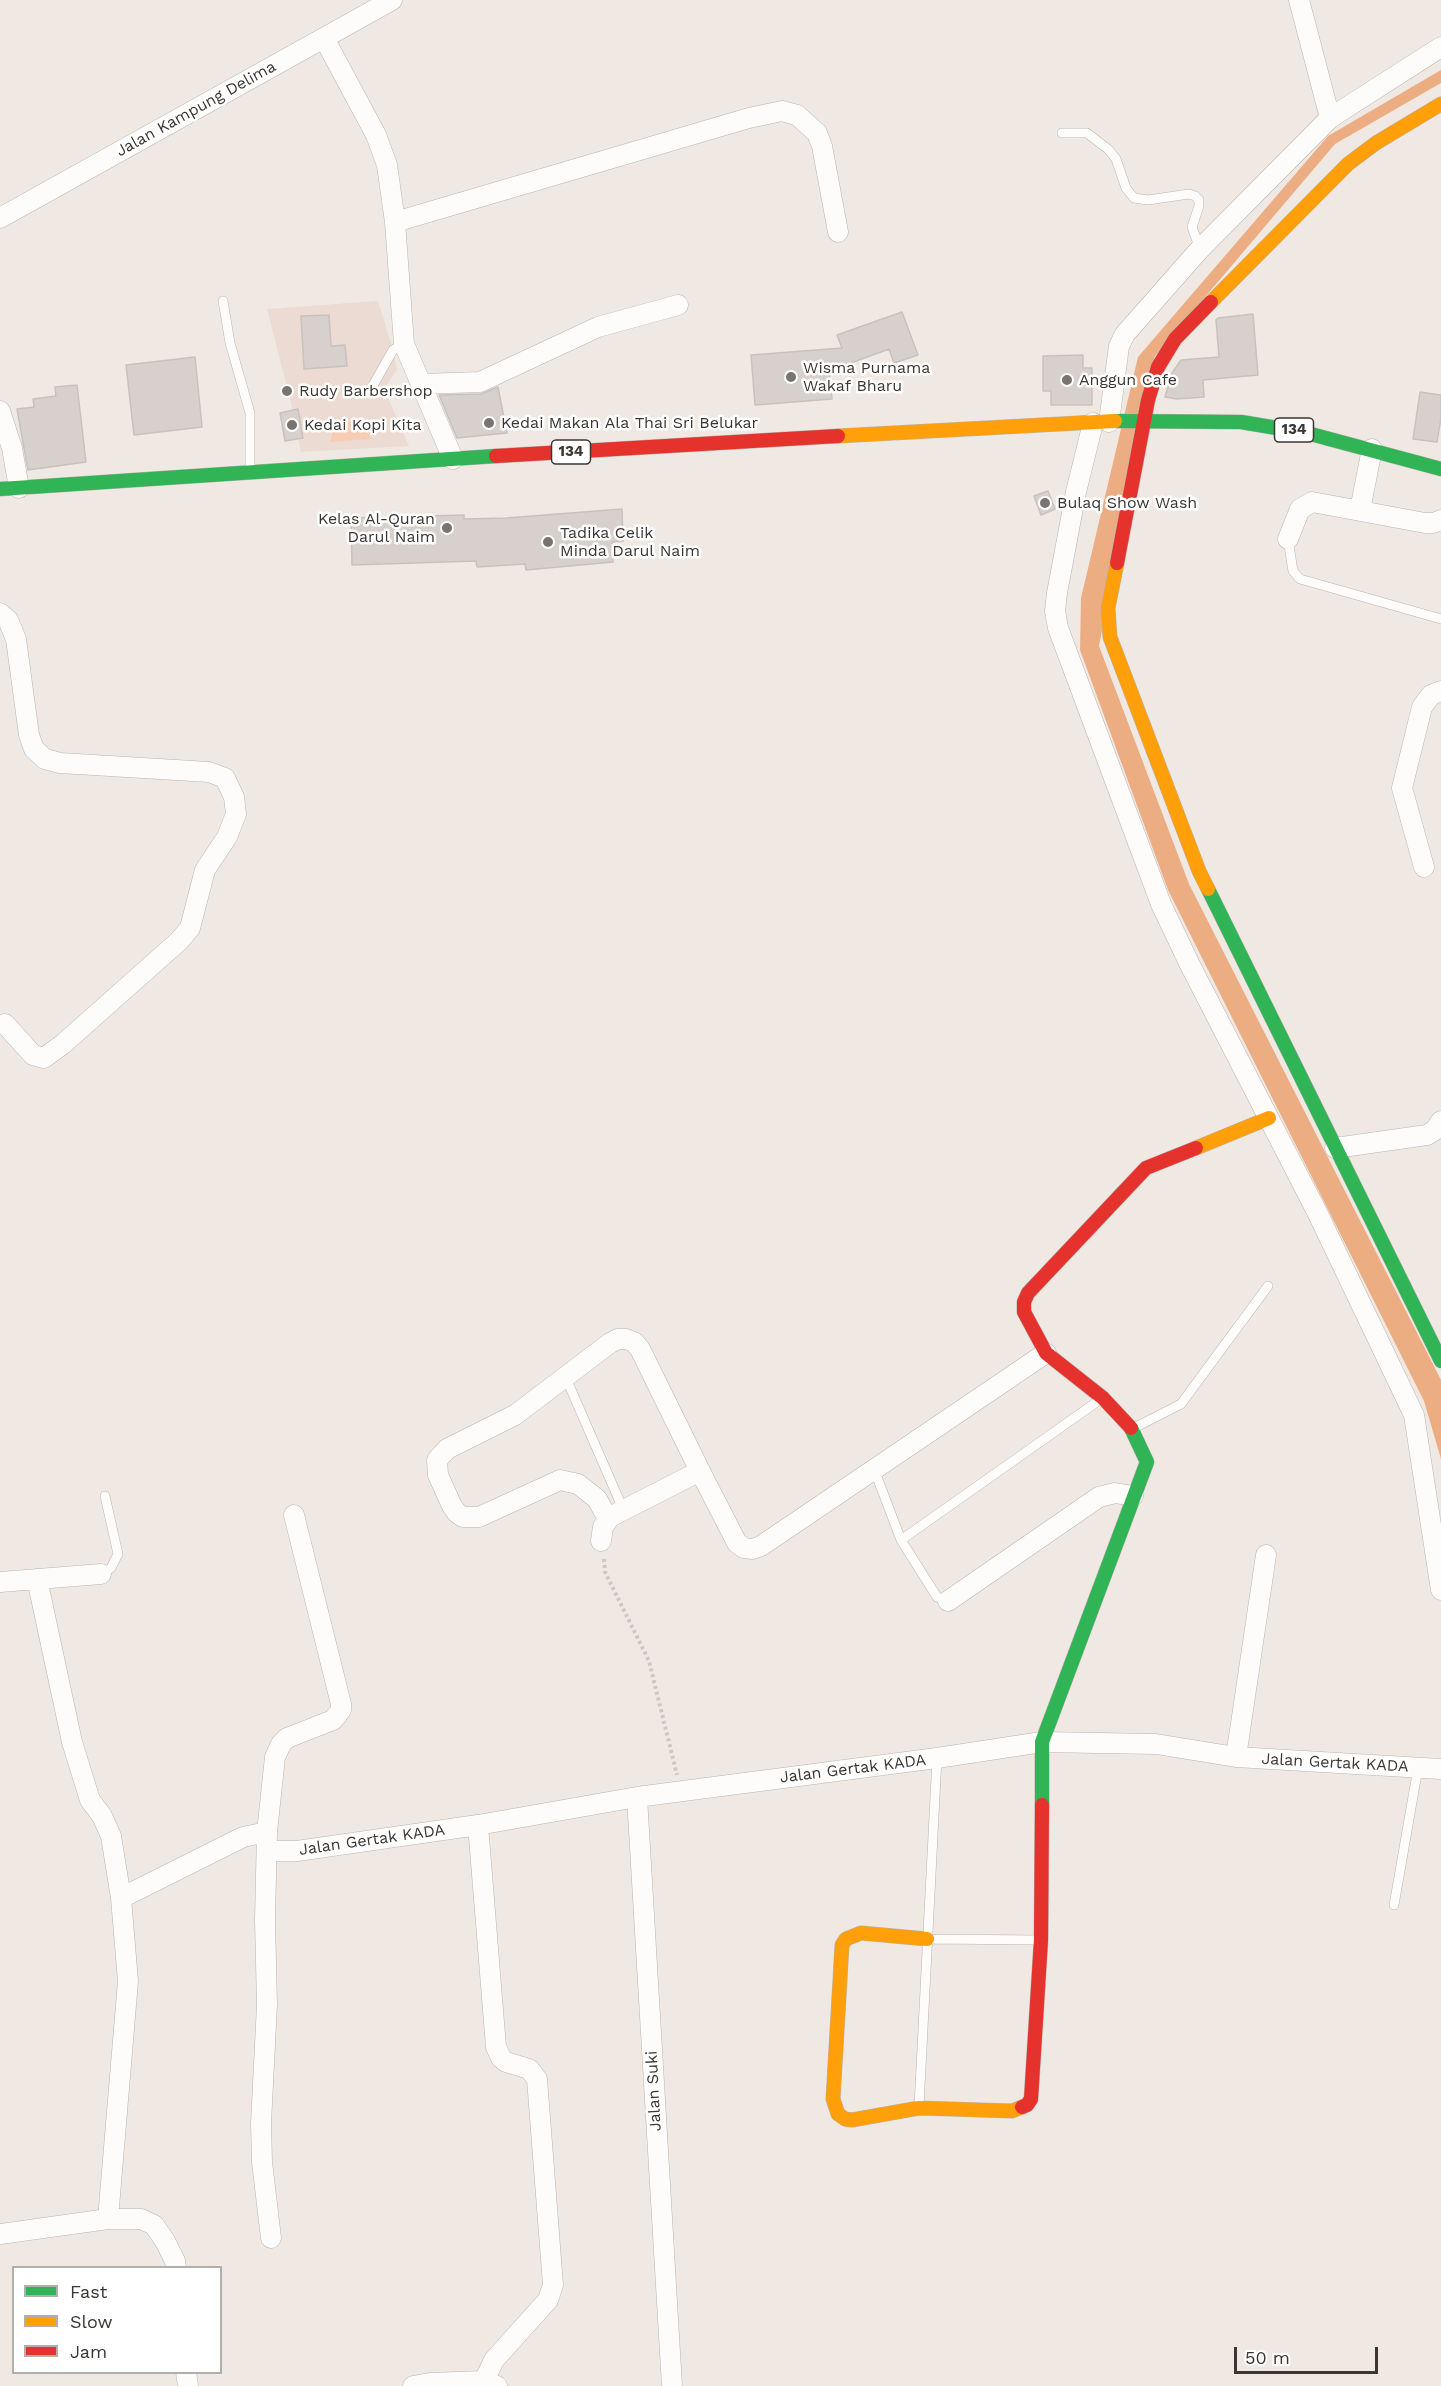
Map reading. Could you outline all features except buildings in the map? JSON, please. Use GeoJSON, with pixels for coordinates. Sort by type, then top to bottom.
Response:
{"type":"FeatureCollection","features":[{"type":"Feature","properties":{"kind":"street","name":"Jalan Kampung Delima"},"geometry":{"type":"LineString","coordinates":[[0,218],[392,0]]}},
{"type":"Feature","properties":{"kind":"street"},"geometry":{"type":"LineString","coordinates":[[1299,0],[1329,118]]}},
{"type":"Feature","properties":{"kind":"street"},"geometry":{"type":"LineString","coordinates":[[324,38],[376,135],[387,165],[395,222],[404,344],[453,459]]}},
{"type":"Feature","properties":{"kind":"street"},"geometry":{"type":"LineString","coordinates":[[1441,47],[1329,118],[1200,249],[1125,334],[1119,346],[1101,423],[1076,492],[1055,611],[1058,628],[1161,904],[1318,1214],[1414,1416],[1441,1590]]}},
{"type":"Feature","properties":{"kind":"street"},"geometry":{"type":"LineString","coordinates":[[1441,104],[1377,143],[1348,164],[1175,339],[1158,368],[1143,420],[1108,608],[1110,637],[1199,871],[1441,1361]]}},
{"type":"Feature","properties":{"kind":"street"},"geometry":{"type":"LineString","coordinates":[[395,222],[749,118],[782,111],[797,115],[817,133],[822,147],[838,232]]}},
{"type":"Feature","properties":{"kind":"street"},"geometry":{"type":"LineString","coordinates":[[422,384],[480,382],[598,327],[678,305]]}},
{"type":"Feature","properties":{"kind":"street"},"geometry":{"type":"LineString","coordinates":[[0,411],[12,448],[10,489]]}},
{"type":"Feature","properties":{"kind":"street","name":"134"},"geometry":{"type":"LineString","coordinates":[[10,489],[453,459],[1143,420],[1241,422],[1307,432],[1441,469]]}},
{"type":"Feature","properties":{"kind":"street"},"geometry":{"type":"LineString","coordinates":[[1360,510],[1372,449]]}},
{"type":"Feature","properties":{"kind":"street"},"geometry":{"type":"LineString","coordinates":[[1288,538],[1296,515],[1305,504],[1319,502],[1425,523],[1441,520]]}},
{"type":"Feature","properties":{"kind":"street"},"geometry":{"type":"LineString","coordinates":[[0,613],[8,620],[16,639],[29,735],[34,749],[45,759],[60,763],[209,772],[225,778],[234,797],[236,814],[227,837],[205,870],[190,928],[179,941],[63,1044],[44,1058],[33,1055],[5,1024]]}},
{"type":"Feature","properties":{"kind":"street"},"geometry":{"type":"LineString","coordinates":[[1424,867],[1402,788],[1422,707],[1431,695],[1441,691]]}},
{"type":"Feature","properties":{"kind":"street"},"geometry":{"type":"LineString","coordinates":[[927,1939],[861,1933],[846,1938],[842,1945],[834,2107],[845,2118],[852,2120],[919,2108],[1012,2111],[1027,2105],[1033,2091],[1041,1940],[1042,1742],[1132,1496],[1147,1462],[1132,1429],[1103,1398],[1046,1353],[1024,1312],[1025,1297],[1143,1170],[1269,1118]]}},
{"type":"Feature","properties":{"kind":"street"},"geometry":{"type":"LineString","coordinates":[[1335,1148],[1427,1135],[1435,1130],[1441,1121]]}},
{"type":"Feature","properties":{"kind":"street"},"geometry":{"type":"LineString","coordinates":[[1420,1322],[1441,1330]]}},
{"type":"Feature","properties":{"kind":"street"},"geometry":{"type":"LineString","coordinates":[[615,1514],[578,1484],[566,1480],[554,1482],[479,1517],[463,1517],[452,1506],[436,1467],[441,1453],[515,1415],[610,1343],[618,1339],[627,1339],[634,1342],[640,1349],[737,1543],[744,1548],[753,1549],[761,1546],[1046,1353]]}},
{"type":"Feature","properties":{"kind":"street"},"geometry":{"type":"LineString","coordinates":[[601,1540],[603,1527],[615,1514],[700,1471]]}},
{"type":"Feature","properties":{"kind":"street"},"geometry":{"type":"LineString","coordinates":[[948,1601],[1099,1497],[1115,1493],[1132,1496]]}},
{"type":"Feature","properties":{"kind":"street"},"geometry":{"type":"LineString","coordinates":[[271,2238],[261,2133],[267,2005],[265,1920],[267,1841],[275,1757],[281,1744],[295,1733],[333,1720],[341,1710],[342,1704],[294,1515]]}},
{"type":"Feature","properties":{"kind":"street"},"geometry":{"type":"LineString","coordinates":[[1236,1757],[1266,1555]]}},
{"type":"Feature","properties":{"kind":"street"},"geometry":{"type":"LineString","coordinates":[[0,1582],[101,1574]]}},
{"type":"Feature","properties":{"kind":"street"},"geometry":{"type":"LineString","coordinates":[[37,1579],[72,1742],[90,1800],[102,1816],[111,1836],[121,1898],[128,1981],[108,2219]]}},
{"type":"Feature","properties":{"kind":"street","name":"Jalan Gertak KADA"},"geometry":{"type":"LineString","coordinates":[[121,1898],[243,1837],[267,1841],[297,1851],[478,1825],[680,1790],[937,1758],[1042,1742],[1156,1744],[1236,1757],[1441,1769]]}},
{"type":"Feature","properties":{"kind":"street","name":"Jalan Suki"},"geometry":{"type":"LineString","coordinates":[[637,1797],[672,2386]]}},
{"type":"Feature","properties":{"kind":"street"},"geometry":{"type":"LineString","coordinates":[[412,2386],[430,2383],[491,2383],[494,2360],[548,2300],[553,2285],[537,2079],[529,2069],[506,2062],[501,2058],[496,2047],[478,1825]]}},
{"type":"Feature","properties":{"kind":"street"},"geometry":{"type":"LineString","coordinates":[[0,2234],[108,2219],[141,2219],[154,2224],[165,2241],[176,2266]]}},
{"type":"Feature","properties":{"kind":"lane"},"geometry":{"type":"LineString","coordinates":[[1062,133],[1087,133],[1112,152],[1126,188],[1134,198],[1148,201],[1190,194],[1195,196],[1199,200],[1192,227],[1200,249]]}},
{"type":"Feature","properties":{"kind":"lane"},"geometry":{"type":"LineString","coordinates":[[223,301],[230,344],[250,413],[250,473]]}},
{"type":"Feature","properties":{"kind":"lane"},"geometry":{"type":"LineString","coordinates":[[371,389],[393,350],[404,344]]}},
{"type":"Feature","properties":{"kind":"lane"},"geometry":{"type":"LineString","coordinates":[[1288,538],[1293,571],[1300,579],[1441,619]]}},
{"type":"Feature","properties":{"kind":"lane"},"geometry":{"type":"LineString","coordinates":[[1132,1429],[1181,1404],[1268,1286]]}},
{"type":"Feature","properties":{"kind":"lane"},"geometry":{"type":"LineString","coordinates":[[566,1378],[615,1514]]}},
{"type":"Feature","properties":{"kind":"lane"},"geometry":{"type":"LineString","coordinates":[[902,1540],[1103,1398]]}},
{"type":"Feature","properties":{"kind":"lane"},"geometry":{"type":"LineString","coordinates":[[874,1469],[902,1540],[937,1597],[948,1601]]}},
{"type":"Feature","properties":{"kind":"lane"},"geometry":{"type":"LineString","coordinates":[[101,1574],[111,1568],[118,1554],[105,1496]]}},
{"type":"Feature","properties":{"kind":"lane"},"geometry":{"type":"LineString","coordinates":[[919,2108],[937,1758]]}},
{"type":"Feature","properties":{"kind":"lane"},"geometry":{"type":"LineString","coordinates":[[1394,1905],[1418,1768]]}},
{"type":"Feature","properties":{"kind":"lane"},"geometry":{"type":"LineString","coordinates":[[927,1939],[1041,1940]]}},
{"type":"Feature","properties":{"kind":"path"},"geometry":{"type":"LineString","coordinates":[[601,1540],[605,1572],[649,1661],[680,1790]]}},
{"type":"Feature","properties":{"kind":"shaded area"},"geometry":{"type":"Polygon","coordinates":[[[1441,70],[1441,83],[1335,144],[1155,356],[1099,646],[1189,884],[1441,1380],[1441,1459],[1424,1401],[1168,890],[1080,650],[1081,598],[1138,357],[1328,136],[1441,70]]]}},
{"type":"Feature","properties":{"kind":"shaded area"},"geometry":{"type":"Polygon","coordinates":[[[378,301],[397,370],[384,389],[409,446],[301,452],[267,309],[378,301]]]}},
{"type":"Feature","properties":{"kind":"shaded area"},"geometry":{"type":"Polygon","coordinates":[[[358,420],[372,439],[330,442],[333,430],[339,423],[358,420]]]}},
{"type":"Feature","properties":{"kind":"traffic: fast"},"geometry":{"type":"LineString","coordinates":[[1115,421],[1241,422],[1307,433],[1441,469]]}},
{"type":"Feature","properties":{"kind":"traffic: fast"},"geometry":{"type":"LineString","coordinates":[[0,489],[496,456]]}},
{"type":"Feature","properties":{"kind":"traffic: fast"},"geometry":{"type":"LineString","coordinates":[[1208,889],[1441,1361]]}},
{"type":"Feature","properties":{"kind":"traffic: fast"},"geometry":{"type":"LineString","coordinates":[[1042,1805],[1042,1742],[1147,1462],[1131,1428]]}},
{"type":"Feature","properties":{"kind":"traffic: slow"},"geometry":{"type":"LineString","coordinates":[[1211,302],[1348,164],[1376,143],[1441,104]]}},
{"type":"Feature","properties":{"kind":"traffic: slow"},"geometry":{"type":"LineString","coordinates":[[838,436],[1115,421]]}},
{"type":"Feature","properties":{"kind":"traffic: slow"},"geometry":{"type":"LineString","coordinates":[[1117,563],[1108,608],[1110,637],[1199,871],[1208,889]]}},
{"type":"Feature","properties":{"kind":"traffic: slow"},"geometry":{"type":"LineString","coordinates":[[1196,1148],[1269,1118]]}},
{"type":"Feature","properties":{"kind":"traffic: slow"},"geometry":{"type":"LineString","coordinates":[[927,1939],[861,1933],[846,1939],[842,1945],[833,2099],[838,2114],[845,2119],[852,2120],[919,2108],[1012,2111],[1022,2107]]}},
{"type":"Feature","properties":{"kind":"traffic: jam"},"geometry":{"type":"LineString","coordinates":[[1117,563],[1148,400],[1158,367],[1175,339],[1211,302]]}},
{"type":"Feature","properties":{"kind":"traffic: jam"},"geometry":{"type":"LineString","coordinates":[[496,456],[838,436]]}},
{"type":"Feature","properties":{"kind":"traffic: jam"},"geometry":{"type":"LineString","coordinates":[[1131,1428],[1103,1398],[1046,1353],[1024,1312],[1024,1302],[1028,1293],[1146,1168],[1196,1148]]}},
{"type":"Feature","properties":{"kind":"traffic: jam"},"geometry":{"type":"LineString","coordinates":[[1022,2107],[1027,2105],[1031,2099],[1041,1940],[1042,1805]]}},
{"type":"Feature","properties":{"kind":"place","name":"Wisma Purnama Wakaf Bharu"},"geometry":{"type":"Point","coordinates":[791,377]}},
{"type":"Feature","properties":{"kind":"place","name":"Anggun Cafe"},"geometry":{"type":"Point","coordinates":[1067,380]}},
{"type":"Feature","properties":{"kind":"place","name":"Rudy Barbershop"},"geometry":{"type":"Point","coordinates":[287,391]}},
{"type":"Feature","properties":{"kind":"place","name":"Kedai Makan Ala Thai Sri Belukar"},"geometry":{"type":"Point","coordinates":[489,423]}},
{"type":"Feature","properties":{"kind":"place","name":"Kedai Kopi Kita"},"geometry":{"type":"Point","coordinates":[292,425]}},
{"type":"Feature","properties":{"kind":"place","name":"Bulaq Show Wash"},"geometry":{"type":"Point","coordinates":[1045,503]}},
{"type":"Feature","properties":{"kind":"place","name":"Kelas Al-Quran Darul Naim"},"geometry":{"type":"Point","coordinates":[447,528]}},
{"type":"Feature","properties":{"kind":"place","name":"Tadika Celik Minda Darul Naim"},"geometry":{"type":"Point","coordinates":[548,542]}}]}
